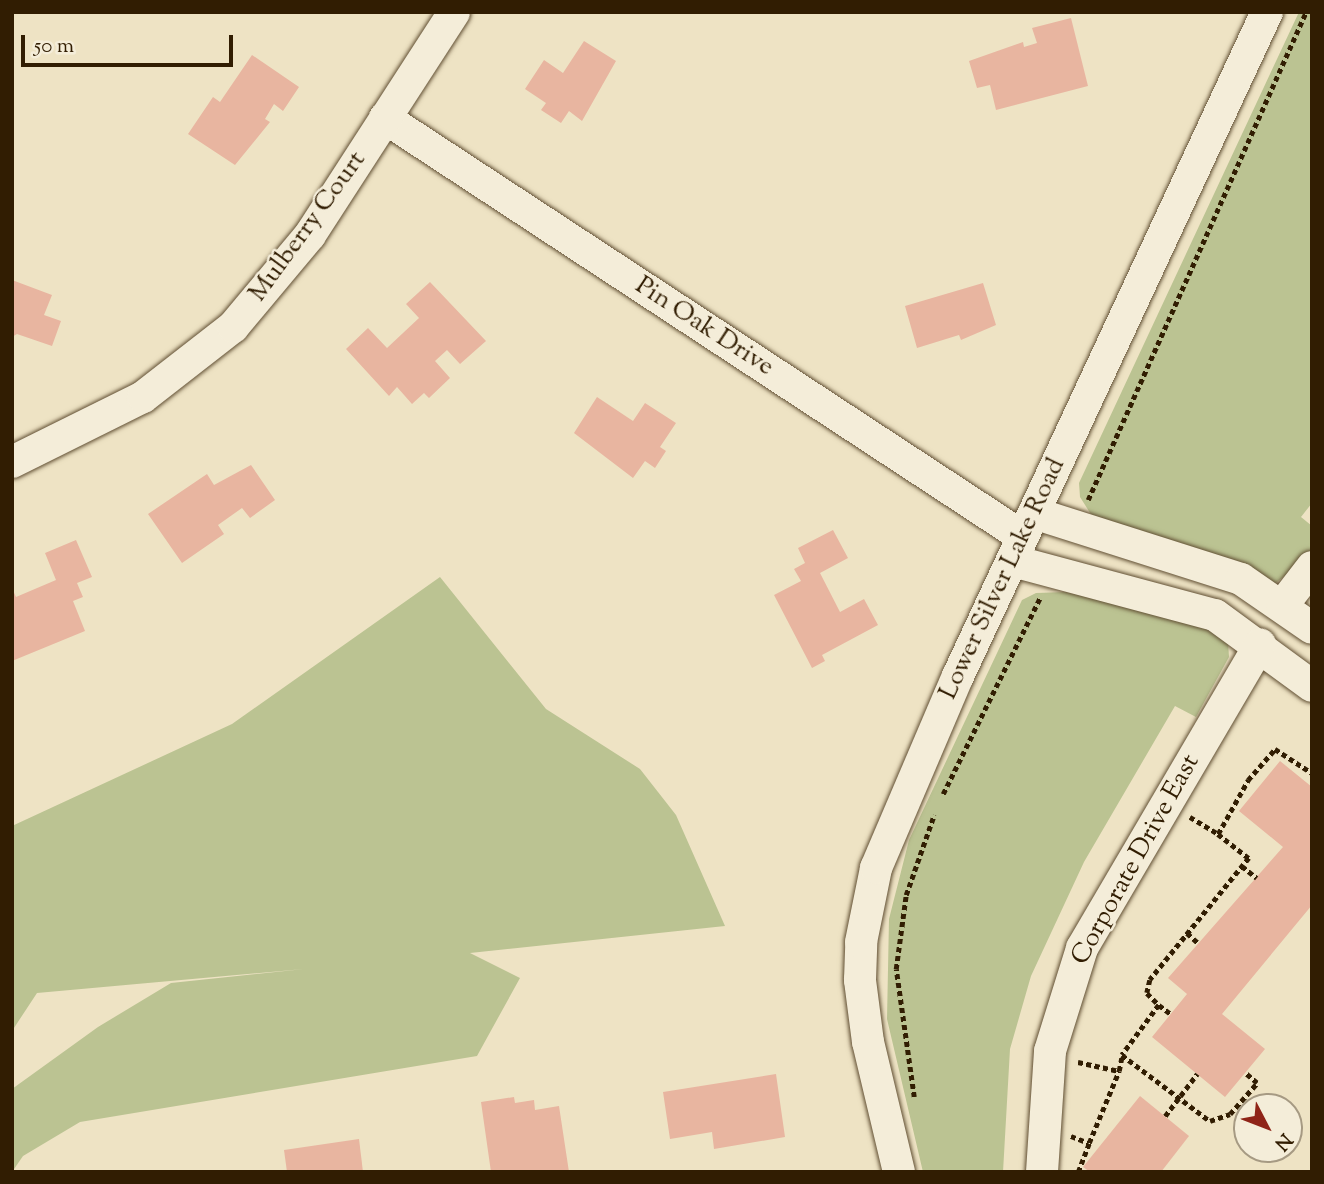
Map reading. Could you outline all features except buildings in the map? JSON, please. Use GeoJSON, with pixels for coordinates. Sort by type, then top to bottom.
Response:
{"type":"FeatureCollection","features":[{"type":"Feature","properties":{"kind":"street","name":"Mulberry Court"},"geometry":{"type":"LineString","coordinates":[[12,462],[143,397],[233,327],[310,235],[454,12]]}},
{"type":"Feature","properties":{"kind":"street","name":"Lower Silver Lake Road"},"geometry":{"type":"LineString","coordinates":[[898,1172],[868,1042],[861,942],[876,868],[897,809],[1268,12]]}},
{"type":"Feature","properties":{"kind":"street","name":"Pin Oak Drive"},"geometry":{"type":"LineString","coordinates":[[385,118],[1023,537],[1059,572],[1215,615],[1260,644],[1312,686]]}},
{"type":"Feature","properties":{"kind":"street","name":"Pin Oak Drive"},"geometry":{"type":"LineString","coordinates":[[1023,537],[1076,526],[1208,566],[1241,579],[1312,628]]}},
{"type":"Feature","properties":{"kind":"street"},"geometry":{"type":"LineString","coordinates":[[1282,606],[1312,568]]}},
{"type":"Feature","properties":{"kind":"street","name":"Corporate Drive East"},"geometry":{"type":"LineString","coordinates":[[1042,1172],[1049,1056],[1082,948],[1260,644]]}},
{"type":"Feature","properties":{"kind":"path"},"geometry":{"type":"LineString","coordinates":[[1076,526],[1306,12]]}},
{"type":"Feature","properties":{"kind":"path"},"geometry":{"type":"LineString","coordinates":[[915,1102],[896,969],[905,895],[936,808],[983,708],[1034,605],[1059,572]]}},
{"type":"Feature","properties":{"kind":"path"},"geometry":{"type":"LineString","coordinates":[[1217,834],[1248,780],[1275,749],[1312,773]]}},
{"type":"Feature","properties":{"kind":"path"},"geometry":{"type":"LineString","coordinates":[[1166,803],[1217,834],[1249,858],[1150,980],[1147,993],[1171,1014]]}},
{"type":"Feature","properties":{"kind":"path"},"geometry":{"type":"LineString","coordinates":[[1242,866],[1257,878]]}},
{"type":"Feature","properties":{"kind":"path"},"geometry":{"type":"LineString","coordinates":[[1187,933],[1198,943]]}},
{"type":"Feature","properties":{"kind":"path"},"geometry":{"type":"LineString","coordinates":[[1078,1172],[1119,1071],[1122,1055],[1159,1005]]}},
{"type":"Feature","properties":{"kind":"path"},"geometry":{"type":"LineString","coordinates":[[1122,1055],[1210,1121],[1230,1114],[1258,1083],[1245,1073]]}},
{"type":"Feature","properties":{"kind":"path"},"geometry":{"type":"LineString","coordinates":[[1049,1056],[1119,1071]]}},
{"type":"Feature","properties":{"kind":"path"},"geometry":{"type":"LineString","coordinates":[[1165,1116],[1197,1074]]}},
{"type":"Feature","properties":{"kind":"path"},"geometry":{"type":"LineString","coordinates":[[1043,1124],[1089,1143]]}},
{"type":"Feature","properties":{"kind":"green space"},"geometry":{"type":"Polygon","coordinates":[[[1299,12],[1312,12],[1312,503],[1301,517],[1312,526],[1312,555],[1273,585],[1233,560],[1092,516],[1080,497],[1079,483],[1299,12]]]}},
{"type":"Feature","properties":{"kind":"green space"},"geometry":{"type":"Polygon","coordinates":[[[440,577],[546,709],[640,769],[676,815],[725,926],[470,953],[520,978],[477,1056],[80,1122],[23,1156],[12,1172],[12,1089],[98,1027],[171,983],[304,969],[37,993],[12,1031],[12,826],[232,724],[440,577]]]}},
{"type":"Feature","properties":{"kind":"green space"},"geometry":{"type":"Polygon","coordinates":[[[1066,592],[1227,627],[1229,657],[1196,717],[1175,706],[1084,862],[1031,976],[1010,1049],[1003,1172],[923,1172],[887,1019],[889,919],[909,840],[1022,600],[1036,593],[1066,592]]]}}]}
